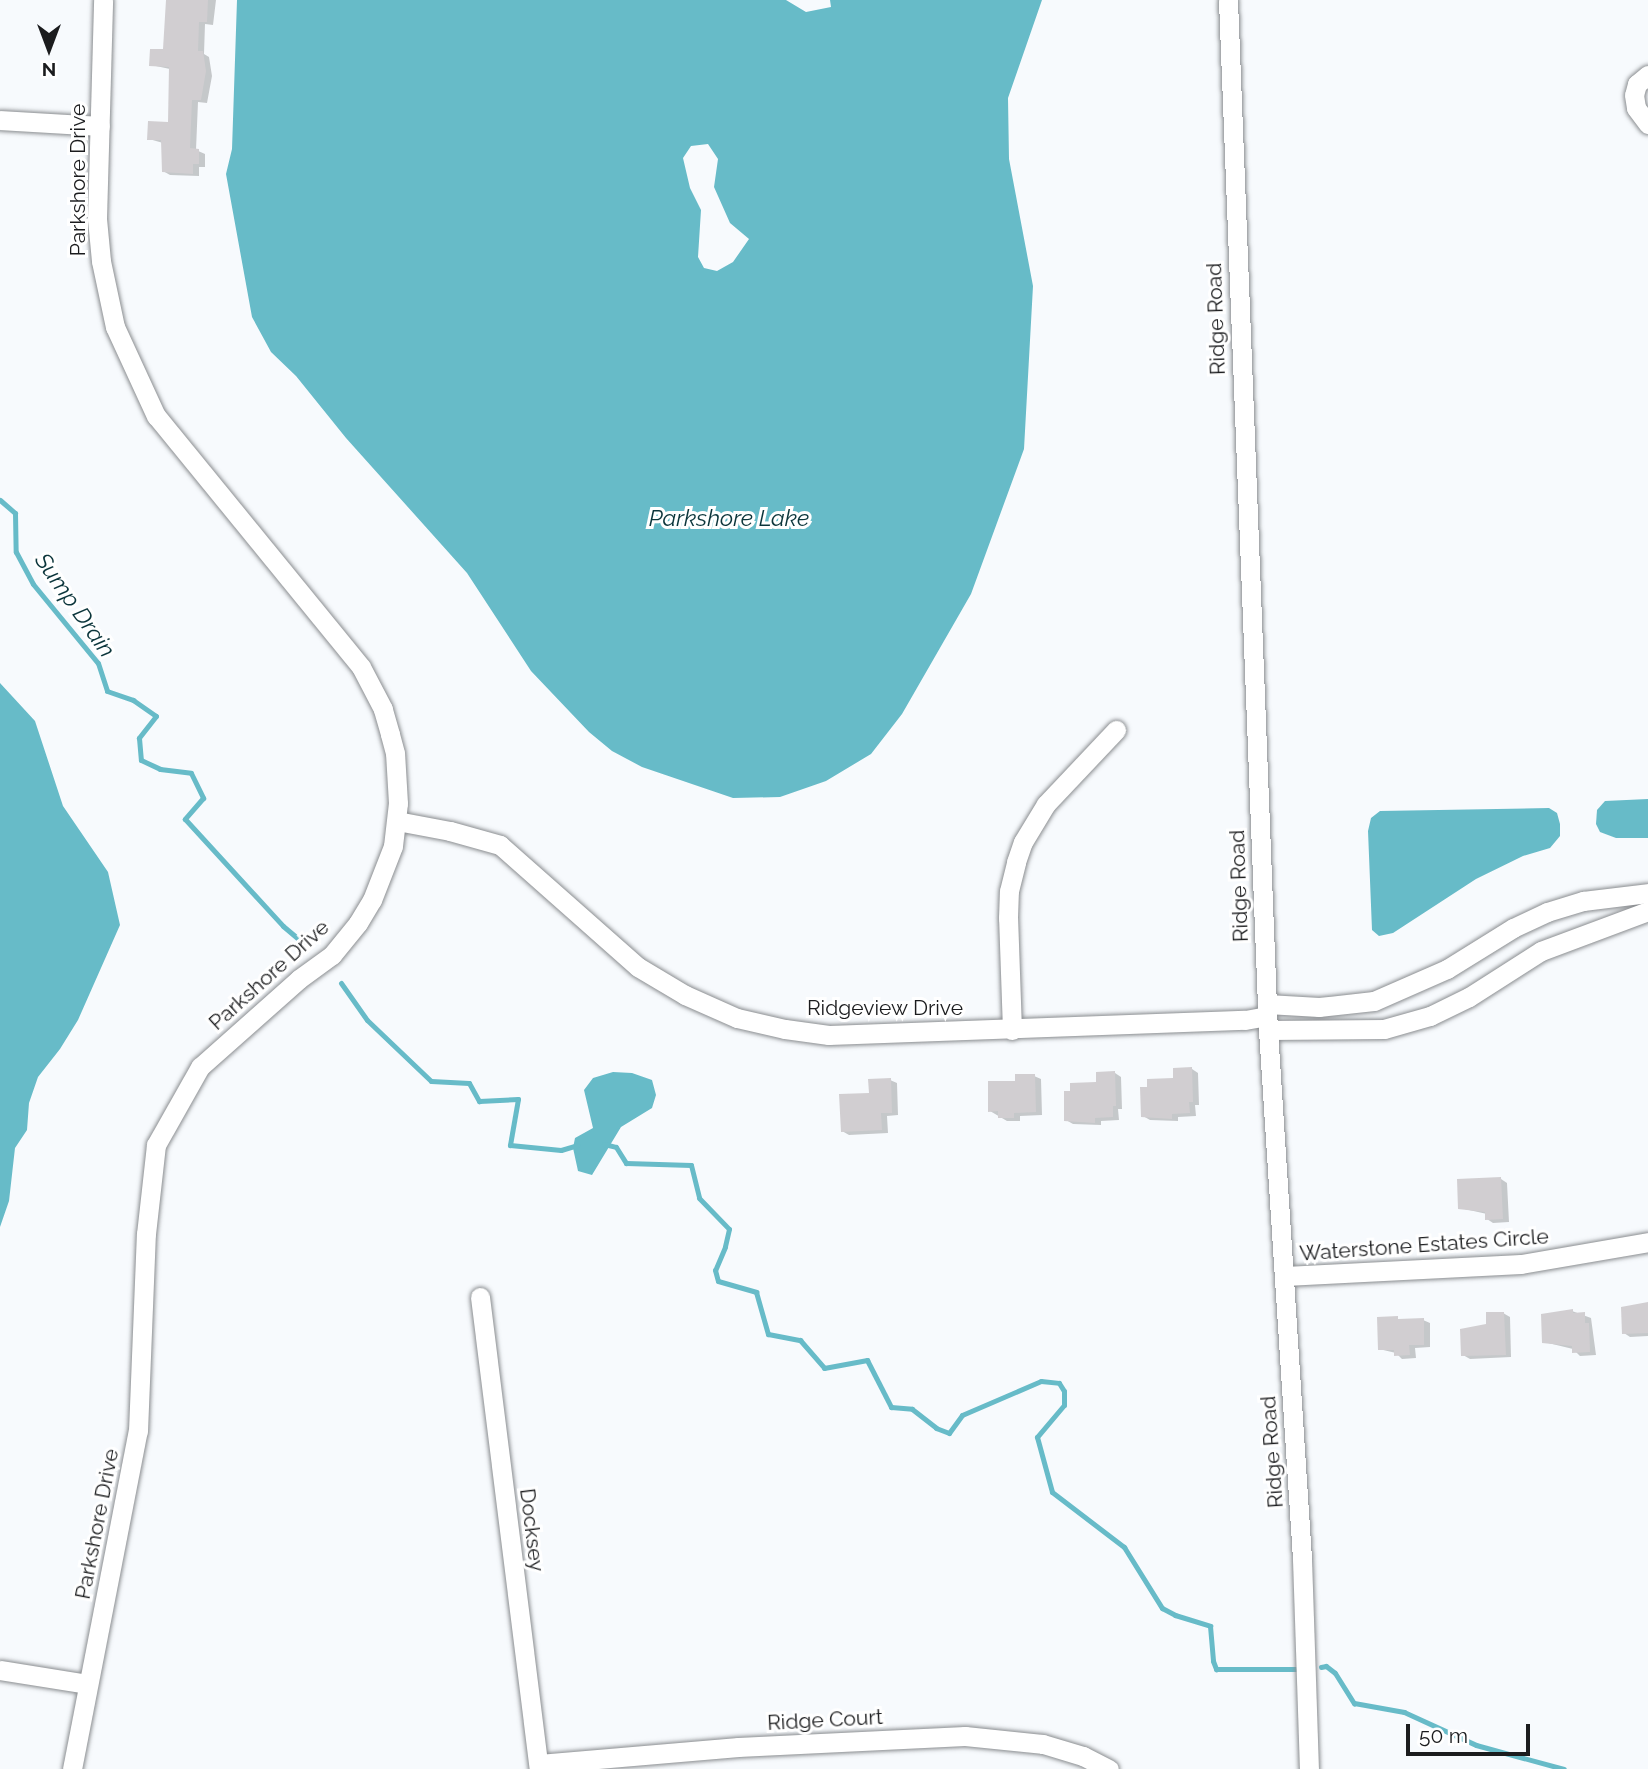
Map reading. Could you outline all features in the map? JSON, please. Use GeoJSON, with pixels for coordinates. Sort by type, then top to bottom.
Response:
{"type":"FeatureCollection","features":[{"type":"Feature","properties":{"kind":"street","name":"Parkshore Drive"},"geometry":{"type":"LineString","coordinates":[[72,1769],[138,1431],[146,1234],[156,1145],[200,1067],[299,979],[332,955],[358,923],[383,874],[397,821],[395,754],[383,709],[361,667],[178,447],[156,416],[115,327],[98,240],[103,0]]}},
{"type":"Feature","properties":{"kind":"street","name":"Ridge Road"},"geometry":{"type":"LineString","coordinates":[[1228,0],[1267,1016],[1302,1559],[1309,1769]]}},
{"type":"Feature","properties":{"kind":"street"},"geometry":{"type":"LineString","coordinates":[[1648,75],[1637,84],[1634,95],[1636,108],[1648,124]]}},
{"type":"Feature","properties":{"kind":"street"},"geometry":{"type":"LineString","coordinates":[[0,120],[100,126]]}},
{"type":"Feature","properties":{"kind":"street"},"geometry":{"type":"LineString","coordinates":[[1012,1030],[1008,918],[1012,873],[1023,842],[1046,804],[1116,730]]}},
{"type":"Feature","properties":{"kind":"street","name":"Ridgeview Drive"},"geometry":{"type":"LineString","coordinates":[[397,821],[450,831],[500,845],[638,967],[685,995],[737,1018],[830,1035],[1245,1020],[1267,1016]]}},
{"type":"Feature","properties":{"kind":"street"},"geometry":{"type":"LineString","coordinates":[[1267,1016],[1374,1001],[1447,969],[1497,937],[1547,912],[1583,901],[1648,893]]}},
{"type":"Feature","properties":{"kind":"street"},"geometry":{"type":"LineString","coordinates":[[1267,1016],[1384,1028],[1430,1016],[1469,997],[1541,951],[1648,911]]}},
{"type":"Feature","properties":{"kind":"street"},"geometry":{"type":"LineString","coordinates":[[1497,937],[1513,967]]}},
{"type":"Feature","properties":{"kind":"street","name":"Waterstone Estates Circle"},"geometry":{"type":"LineString","coordinates":[[1285,1276],[1521,1264],[1648,1242]]}},
{"type":"Feature","properties":{"kind":"street","name":"Docksey"},"geometry":{"type":"LineString","coordinates":[[480,1297],[539,1767]]}},
{"type":"Feature","properties":{"kind":"street"},"geometry":{"type":"LineString","coordinates":[[0,1670],[87,1684]]}},
{"type":"Feature","properties":{"kind":"street","name":"Ridge Court"},"geometry":{"type":"LineString","coordinates":[[539,1767],[738,1747],[965,1736],[1055,1747],[1083,1756],[1109,1769]]}},
{"type":"Feature","properties":{"kind":"water","name":"Parkshore Lake"},"geometry":{"type":"Polygon","coordinates":[[[237,0],[786,0],[806,12],[831,7],[830,0],[1042,0],[1008,98],[1009,159],[1033,286],[1024,449],[971,594],[902,714],[871,754],[826,781],[780,797],[733,798],[642,767],[612,751],[589,732],[531,671],[467,573],[346,438],[296,376],[271,352],[252,317],[226,174],[232,149],[237,0]],[[708,144],[691,146],[683,158],[690,188],[701,210],[698,257],[704,268],[717,271],[733,262],[749,239],[730,223],[714,187],[718,159],[708,144]]]}},
{"type":"Feature","properties":{"kind":"water"},"geometry":{"type":"Polygon","coordinates":[[[0,683],[35,721],[63,806],[108,872],[120,925],[78,1020],[38,1077],[29,1103],[27,1130],[15,1148],[9,1201],[0,1227],[0,683]]]}},
{"type":"Feature","properties":{"kind":"water"},"geometry":{"type":"Polygon","coordinates":[[[1648,799],[1648,838],[1616,838],[1600,832],[1596,824],[1597,810],[1605,801],[1648,799]]]}},
{"type":"Feature","properties":{"kind":"water"},"geometry":{"type":"Polygon","coordinates":[[[1549,808],[1557,813],[1560,824],[1560,836],[1550,848],[1523,856],[1476,879],[1393,933],[1379,936],[1372,930],[1368,831],[1371,818],[1380,811],[1549,808]]]}},
{"type":"Feature","properties":{"kind":"water"},"geometry":{"type":"Polygon","coordinates":[[[613,1072],[632,1073],[652,1080],[656,1095],[652,1108],[621,1127],[592,1175],[578,1171],[573,1148],[575,1138],[593,1128],[584,1090],[593,1078],[613,1072]]]}},
{"type":"Feature","properties":{"kind":"building"},"geometry":{"type":"Polygon","coordinates":[[[166,0],[208,0],[207,22],[199,22],[198,51],[203,51],[206,71],[201,100],[192,100],[190,148],[199,149],[199,164],[193,164],[193,174],[162,172],[161,140],[147,140],[148,121],[168,122],[169,67],[149,66],[150,49],[163,49],[166,0]]]}},
{"type":"Feature","properties":{"kind":"building"},"geometry":{"type":"Polygon","coordinates":[[[1192,1067],[1193,1102],[1189,1102],[1190,1113],[1172,1114],[1172,1119],[1141,1117],[1140,1087],[1147,1087],[1147,1079],[1173,1078],[1173,1068],[1192,1067]]]}},
{"type":"Feature","properties":{"kind":"building"},"geometry":{"type":"Polygon","coordinates":[[[1115,1071],[1116,1106],[1113,1106],[1113,1117],[1095,1118],[1095,1123],[1064,1121],[1064,1091],[1070,1091],[1070,1083],[1096,1082],[1096,1072],[1115,1071]]]}},
{"type":"Feature","properties":{"kind":"building"},"geometry":{"type":"Polygon","coordinates":[[[1015,1074],[1035,1074],[1036,1112],[1014,1113],[1014,1118],[998,1118],[998,1111],[988,1112],[988,1081],[1015,1081],[1015,1074]]]}},
{"type":"Feature","properties":{"kind":"building"},"geometry":{"type":"Polygon","coordinates":[[[891,1078],[892,1113],[881,1113],[882,1130],[841,1132],[839,1094],[869,1093],[868,1079],[891,1078]]]}},
{"type":"Feature","properties":{"kind":"building"},"geometry":{"type":"Polygon","coordinates":[[[1501,1177],[1503,1219],[1485,1220],[1485,1212],[1458,1209],[1457,1179],[1501,1177]]]}},
{"type":"Feature","properties":{"kind":"building"},"geometry":{"type":"Polygon","coordinates":[[[1648,1302],[1648,1333],[1622,1334],[1621,1307],[1648,1302]]]}},
{"type":"Feature","properties":{"kind":"building"},"geometry":{"type":"Polygon","coordinates":[[[1573,1309],[1573,1313],[1585,1312],[1585,1323],[1589,1323],[1590,1352],[1572,1353],[1572,1346],[1542,1343],[1541,1314],[1573,1309]]]}},
{"type":"Feature","properties":{"kind":"building"},"geometry":{"type":"Polygon","coordinates":[[[1486,1312],[1504,1312],[1506,1355],[1461,1356],[1460,1329],[1486,1324],[1486,1312]]]}},
{"type":"Feature","properties":{"kind":"building"},"geometry":{"type":"Polygon","coordinates":[[[1398,1316],[1398,1319],[1424,1318],[1424,1345],[1409,1345],[1410,1355],[1394,1356],[1394,1350],[1378,1350],[1377,1317],[1398,1316]]]}},
{"type":"Feature","properties":{"kind":"waterway","name":"Sump Drain"},"geometry":{"type":"LineString","coordinates":[[0,500],[15,513],[16,552],[33,584],[98,663],[107,691],[133,700],[156,716],[139,738],[141,760],[160,769],[191,773],[203,798],[185,819],[283,926],[303,943]]}},
{"type":"Feature","properties":{"kind":"waterway","name":"Sump Drain"},"geometry":{"type":"LineString","coordinates":[[341,983],[367,1020],[431,1081],[469,1083],[479,1101],[518,1099],[510,1145],[561,1150],[577,1145]]}},
{"type":"Feature","properties":{"kind":"waterway","name":"Sump Drain"},"geometry":{"type":"LineString","coordinates":[[604,1144],[616,1147],[626,1163],[691,1165],[699,1198],[729,1229],[715,1270],[718,1281],[756,1292],[768,1334],[800,1340],[824,1368],[867,1360],[891,1407],[912,1409],[936,1428],[949,1433],[962,1415],[1041,1381],[1059,1383],[1064,1391],[1064,1405],[1037,1437],[1052,1492],[1124,1547],[1162,1608],[1210,1626],[1216,1669],[1296,1669]]}},
{"type":"Feature","properties":{"kind":"waterway","name":"Sump Drain"},"geometry":{"type":"LineString","coordinates":[[1321,1667],[1326,1666],[1335,1673],[1354,1703],[1404,1712],[1476,1745],[1564,1769]]}}]}
